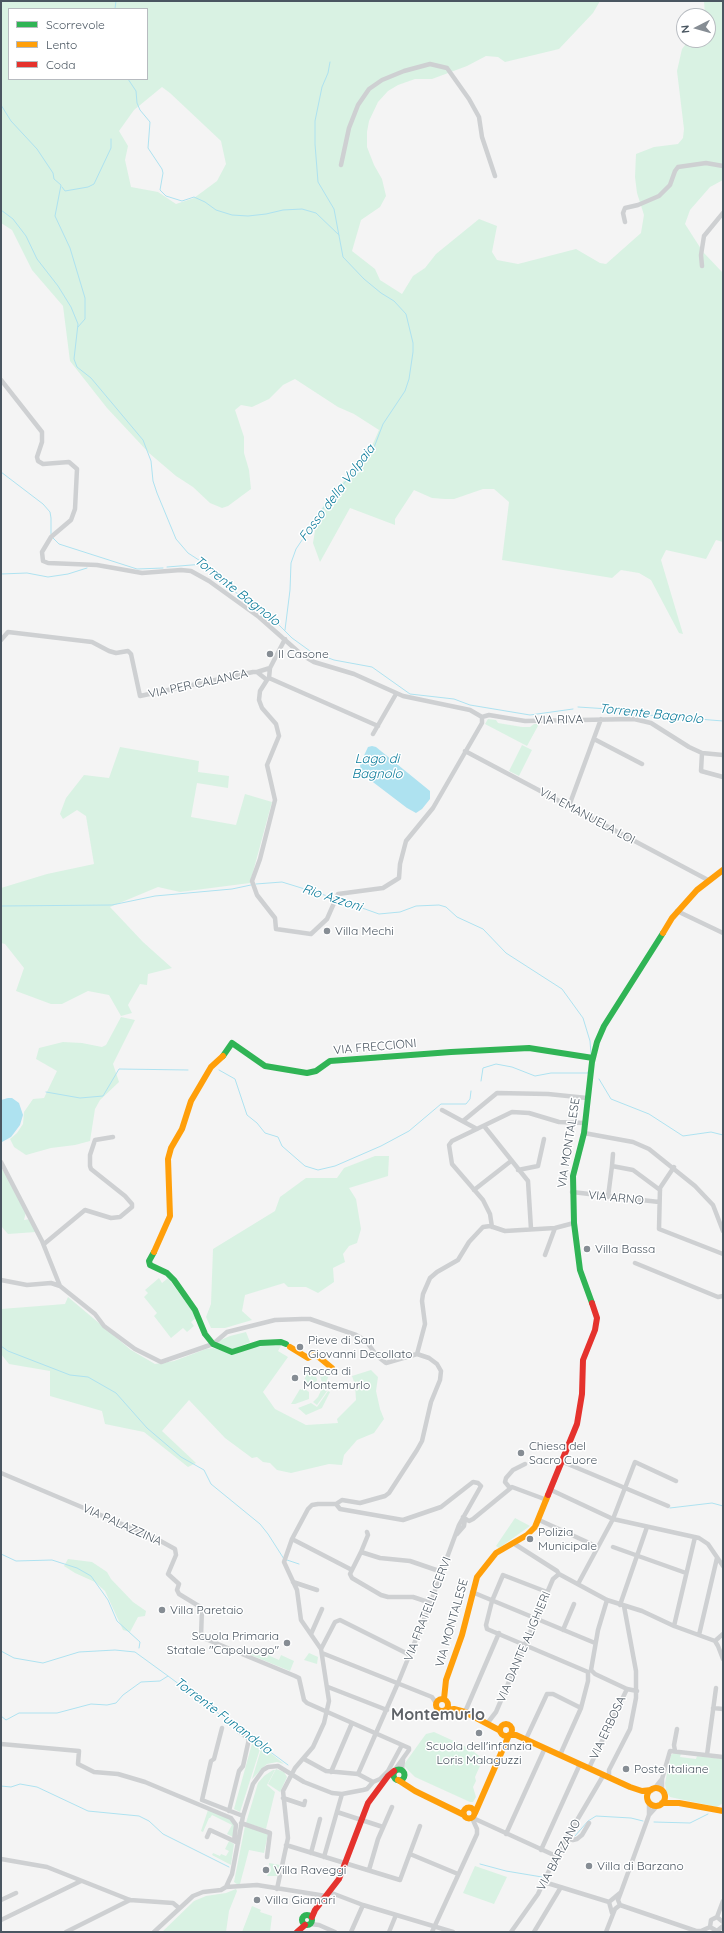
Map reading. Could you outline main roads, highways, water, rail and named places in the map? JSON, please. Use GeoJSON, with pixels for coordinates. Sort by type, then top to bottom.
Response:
{"type":"FeatureCollection","features":[{"type":"Feature","properties":{"kind":"water","name":"Lago di Bagnolo"},"geometry":{"type":"Polygon","coordinates":[[[368,747],[376,747],[430,791],[430,799],[422,809],[416,813],[407,808],[361,773],[360,764],[368,747]]]}},
{"type":"Feature","properties":{"kind":"water"},"geometry":{"type":"Polygon","coordinates":[[[12,1098],[19,1103],[23,1115],[20,1125],[11,1137],[2,1142],[1,1100],[12,1098]]]}},
{"type":"Feature","properties":{"kind":"waterway"},"geometry":{"type":"LineString","coordinates":[[115,8],[116,1]]}},
{"type":"Feature","properties":{"kind":"waterway","name":"Fosso della Volpaia"},"geometry":{"type":"LineString","coordinates":[[285,630],[290,590],[291,563],[296,549],[327,503],[373,450],[383,424],[405,391],[409,379],[413,352],[413,343],[406,314],[394,301],[381,293],[364,279],[343,257],[334,209],[318,182],[315,121],[322,87],[328,73],[330,62]]}},
{"type":"Feature","properties":{"kind":"waterway"},"geometry":{"type":"LineString","coordinates":[[129,80],[136,91],[137,103],[140,110],[150,122],[148,148],[162,169],[163,173],[160,190],[166,196],[182,201],[194,197],[205,202],[216,210],[232,215],[248,216],[283,210],[302,209],[316,213],[339,235]]}},
{"type":"Feature","properties":{"kind":"waterway"},"geometry":{"type":"LineString","coordinates":[[1,105],[11,121],[37,149],[53,173],[54,179],[61,185],[55,216],[70,248],[85,298],[85,319],[78,327]]}},
{"type":"Feature","properties":{"kind":"waterway"},"geometry":{"type":"LineString","coordinates":[[62,187],[65,191],[88,187],[94,184],[111,148],[111,139]]}},
{"type":"Feature","properties":{"kind":"waterway","name":"Torrente Bagnolo"},"geometry":{"type":"LineString","coordinates":[[1,210],[13,219],[26,236],[37,259],[58,286],[71,307],[78,324],[74,359],[77,367],[91,378],[143,440],[151,461],[153,481],[157,493],[176,539],[188,553],[205,564],[241,597],[269,615],[292,638],[310,651],[334,660],[372,667],[410,694],[454,699],[470,705],[530,715],[573,709]]}},
{"type":"Feature","properties":{"kind":"waterway"},"geometry":{"type":"LineString","coordinates":[[1,472],[43,504],[50,512],[51,534]]}},
{"type":"Feature","properties":{"kind":"waterway"},"geometry":{"type":"LineString","coordinates":[[53,538],[59,544],[137,569],[163,568]]}},
{"type":"Feature","properties":{"kind":"waterway"},"geometry":{"type":"LineString","coordinates":[[167,567],[204,564]]}},
{"type":"Feature","properties":{"kind":"waterway"},"geometry":{"type":"LineString","coordinates":[[1,574],[27,573],[48,577],[68,574],[87,568]]}},
{"type":"Feature","properties":{"kind":"waterway","name":"Torrente Bagnolo"},"geometry":{"type":"LineString","coordinates":[[578,707],[609,709],[635,714],[723,721]]}},
{"type":"Feature","properties":{"kind":"waterway","name":"Rio Azzoni"},"geometry":{"type":"LineString","coordinates":[[256,884],[282,882],[334,898]]}},
{"type":"Feature","properties":{"kind":"waterway","name":"Rio Azzoni"},"geometry":{"type":"LineString","coordinates":[[1,906],[112,905],[155,896],[232,889],[251,885]]}},
{"type":"Feature","properties":{"kind":"waterway","name":"Rio Azzoni"},"geometry":{"type":"LineString","coordinates":[[337,899],[379,914],[400,912],[416,906],[439,905],[446,907],[457,917],[483,929],[506,953],[562,989],[583,1018],[590,1041],[591,1054]]}},
{"type":"Feature","properties":{"kind":"waterway"},"geometry":{"type":"LineString","coordinates":[[481,1081],[483,1068],[496,1064],[512,1067],[535,1076],[551,1073],[588,1072]]}},
{"type":"Feature","properties":{"kind":"waterway"},"geometry":{"type":"LineString","coordinates":[[46,1092],[80,1098],[103,1096],[119,1069],[188,1070]]}},
{"type":"Feature","properties":{"kind":"waterway"},"geometry":{"type":"LineString","coordinates":[[219,1070],[235,1079],[247,1115],[257,1123],[265,1133],[278,1137],[282,1146],[305,1166],[318,1170],[335,1166],[381,1146],[409,1131],[441,1104],[466,1104],[470,1099],[471,1091]]}},
{"type":"Feature","properties":{"kind":"waterway"},"geometry":{"type":"LineString","coordinates":[[599,1079],[611,1099],[649,1114],[683,1136],[711,1132],[723,1135]]}},
{"type":"Feature","properties":{"kind":"waterway"},"geometry":{"type":"LineString","coordinates":[[1,1346],[8,1351],[70,1375],[88,1377],[116,1393],[147,1428],[181,1457],[204,1470],[211,1484],[260,1524],[284,1559]]}},
{"type":"Feature","properties":{"kind":"waterway"},"geometry":{"type":"LineString","coordinates":[[670,1508],[712,1503],[723,1506]]}},
{"type":"Feature","properties":{"kind":"waterway"},"geometry":{"type":"LineString","coordinates":[[1,1554],[16,1561],[52,1560],[77,1568],[91,1576],[108,1600],[117,1621],[140,1642],[139,1648]]}},
{"type":"Feature","properties":{"kind":"waterway"},"geometry":{"type":"LineString","coordinates":[[287,1560],[299,1564]]}},
{"type":"Feature","properties":{"kind":"waterway"},"geometry":{"type":"LineString","coordinates":[[1,1651],[14,1658],[43,1663],[79,1652],[115,1650],[135,1652],[168,1676]]}},
{"type":"Feature","properties":{"kind":"waterway","name":"Torrente Funandola"},"geometry":{"type":"LineString","coordinates":[[1,1716],[6,1720],[19,1713],[57,1713],[91,1704],[107,1705],[116,1703],[123,1695],[141,1682],[160,1681],[168,1676],[288,1765]]}},
{"type":"Feature","properties":{"kind":"waterway"},"geometry":{"type":"LineString","coordinates":[[1,1786],[11,1787],[20,1784],[37,1787],[88,1811],[139,1816],[149,1821],[163,1834],[229,1867]]}},
{"type":"Feature","properties":{"kind":"waterway","name":"Torrente Funandola"},"geometry":{"type":"LineString","coordinates":[[654,1822],[690,1823],[708,1814]]}},
{"type":"Feature","properties":{"kind":"waterway","name":"Torrente Funandola"},"geometry":{"type":"LineString","coordinates":[[575,1836],[588,1821],[596,1816],[631,1818],[643,1821]]}},
{"type":"Feature","properties":{"kind":"waterway","name":"Torrente Funandola"},"geometry":{"type":"LineString","coordinates":[[480,1864],[506,1871],[542,1877]]}},
{"type":"Feature","properties":{"kind":"place","name":"Il Casone"},"geometry":{"type":"Point","coordinates":[270,654]}},
{"type":"Feature","properties":{"kind":"place","name":"Villa Mechi"},"geometry":{"type":"Point","coordinates":[327,931]}},
{"type":"Feature","properties":{"kind":"place","name":"Villa Bassa"},"geometry":{"type":"Point","coordinates":[587,1249]}},
{"type":"Feature","properties":{"kind":"place","name":"Pieve di San Giovanni Decollato"},"geometry":{"type":"Point","coordinates":[300,1347]}},
{"type":"Feature","properties":{"kind":"place","name":"Rocca di Montemurlo"},"geometry":{"type":"Point","coordinates":[295,1378]}},
{"type":"Feature","properties":{"kind":"place","name":"Chiesa del Sacro Cuore"},"geometry":{"type":"Point","coordinates":[521,1453]}},
{"type":"Feature","properties":{"kind":"place","name":"Polizia Municipale"},"geometry":{"type":"Point","coordinates":[530,1539]}},
{"type":"Feature","properties":{"kind":"place","name":"Villa Paretaio"},"geometry":{"type":"Point","coordinates":[162,1610]}},
{"type":"Feature","properties":{"kind":"place","name":"Scuola Primaria Statale \"Capoluogo\""},"geometry":{"type":"Point","coordinates":[287,1643]}},
{"type":"Feature","properties":{"kind":"place","name":"Scuola dell'infanzia Loris Malaguzzi"},"geometry":{"type":"Point","coordinates":[479,1733]}},
{"type":"Feature","properties":{"kind":"place","name":"Poste Italiane"},"geometry":{"type":"Point","coordinates":[626,1769]}},
{"type":"Feature","properties":{"kind":"place","name":"Villa di Barzano"},"geometry":{"type":"Point","coordinates":[589,1866]}},
{"type":"Feature","properties":{"kind":"place","name":"Villa Raveggi"},"geometry":{"type":"Point","coordinates":[266,1870]}},
{"type":"Feature","properties":{"kind":"place","name":"Villa Giamari"},"geometry":{"type":"Point","coordinates":[257,1900]}},
{"type":"Feature","properties":{"kind":"district","name":"Montemurlo"},"geometry":{"type":"Point","coordinates":[438,1715]}}]}
